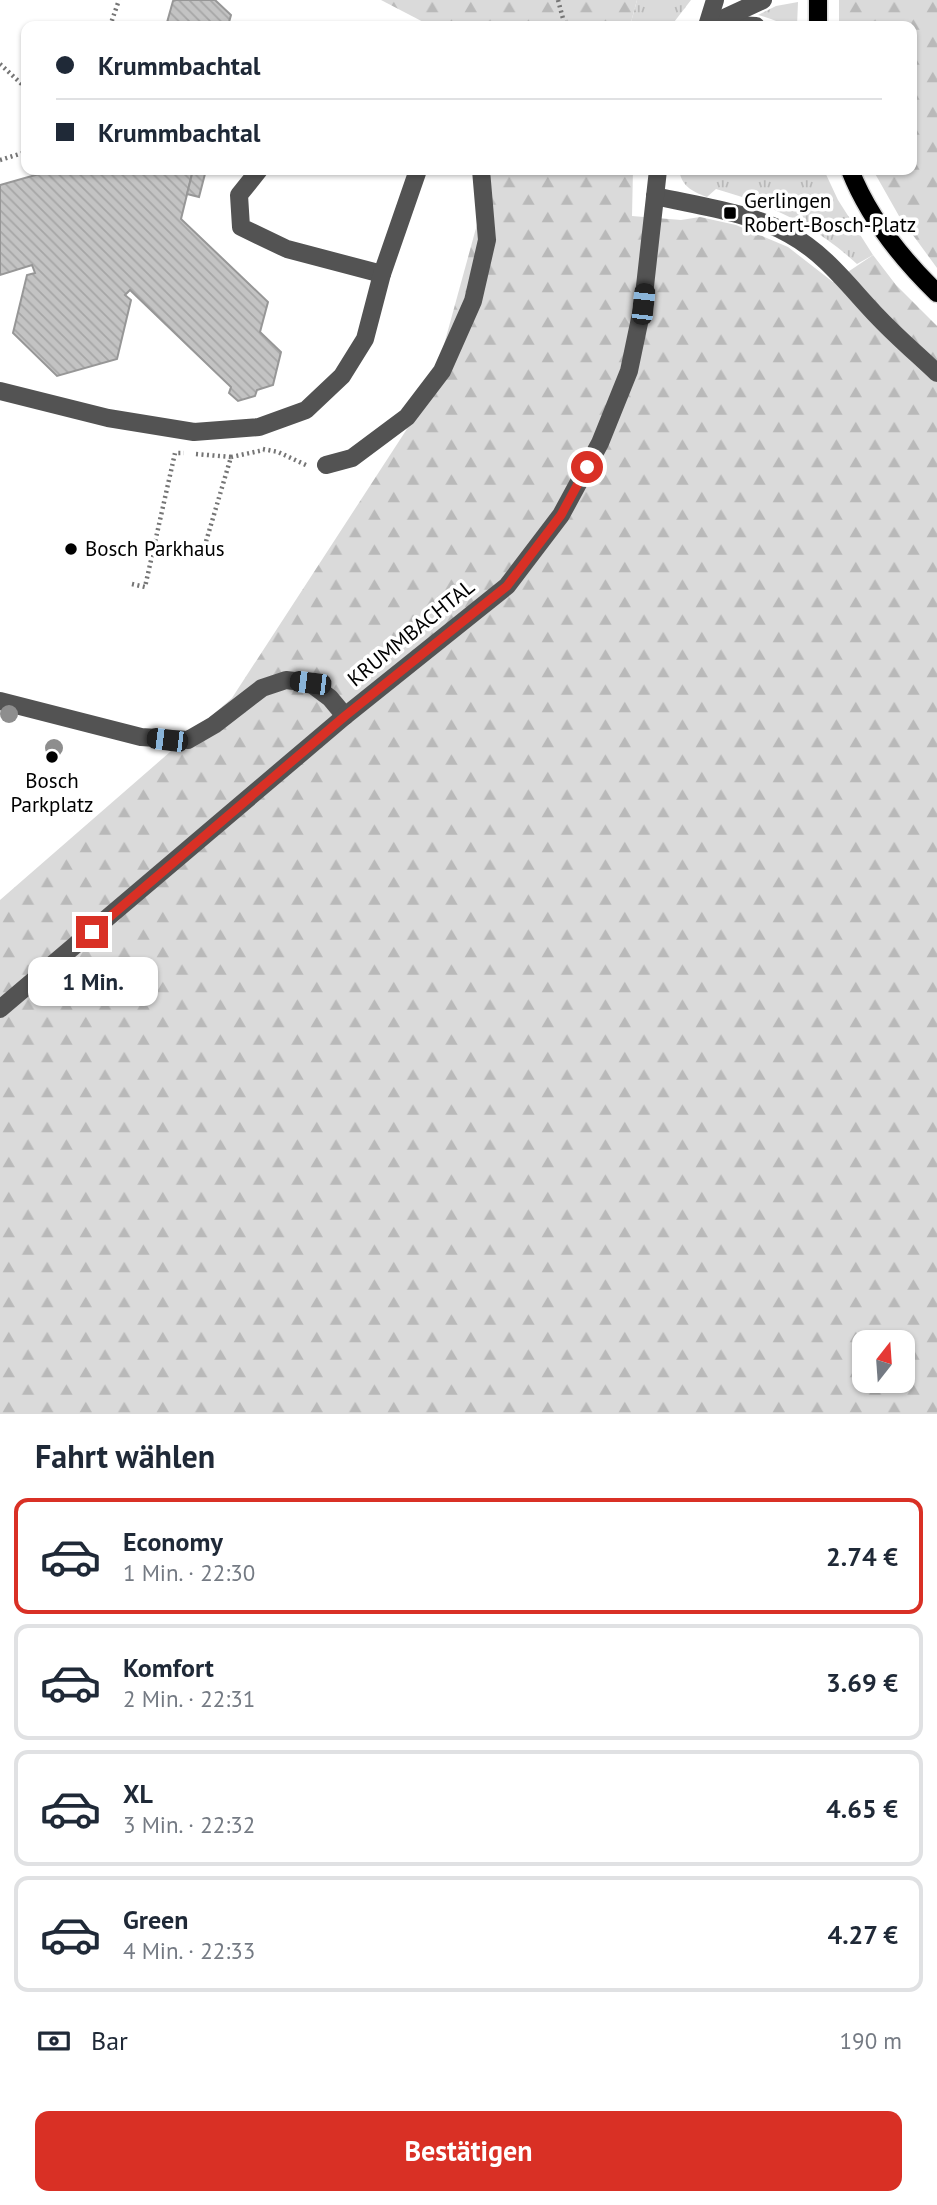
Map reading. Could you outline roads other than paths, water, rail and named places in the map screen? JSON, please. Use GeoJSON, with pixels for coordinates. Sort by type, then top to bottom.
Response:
{"type":"FeatureCollection","features":[{"type":"Feature","properties":{"kind":"main road"},"geometry":{"type":"LineString","coordinates":[[818,0],[818,21]]}},
{"type":"Feature","properties":{"kind":"main road"},"geometry":{"type":"LineString","coordinates":[[853,175],[877,222],[908,262],[937,293]]}},
{"type":"Feature","properties":{"kind":"street"},"geometry":{"type":"LineString","coordinates":[[709,21],[715,0]]}},
{"type":"Feature","properties":{"kind":"street"},"geometry":{"type":"LineString","coordinates":[[719,21],[763,0]]}},
{"type":"Feature","properties":{"kind":"street"},"geometry":{"type":"LineString","coordinates":[[255,175],[239,195],[242,227],[287,249],[382,274]]}},
{"type":"Feature","properties":{"kind":"street"},"geometry":{"type":"LineString","coordinates":[[0,391],[108,418],[194,432],[259,427],[306,410],[342,376],[365,339],[382,274],[416,175]]}},
{"type":"Feature","properties":{"kind":"street"},"geometry":{"type":"LineString","coordinates":[[326,465],[352,458],[407,417],[442,371],[473,301],[487,240],[481,175]]}},
{"type":"Feature","properties":{"kind":"street","name":"KRUMMBACHTAL"},"geometry":{"type":"LineString","coordinates":[[0,1009],[345,716],[507,586],[561,515],[600,443],[629,371],[643,304],[657,175]]}},
{"type":"Feature","properties":{"kind":"street"},"geometry":{"type":"LineString","coordinates":[[655,196],[730,213],[788,233],[812,249],[844,277],[878,317],[937,373]]}},
{"type":"Feature","properties":{"kind":"street"},"geometry":{"type":"LineString","coordinates":[[0,701],[141,737],[188,740],[215,724],[262,688],[286,680],[310,683],[330,698],[345,716]]}},
{"type":"Feature","properties":{"kind":"place","name":"Gerlingen Robert-Bosch-Platz"},"geometry":{"type":"Point","coordinates":[730,213]}},
{"type":"Feature","properties":{"kind":"place","name":"Bosch Parkhaus"},"geometry":{"type":"Point","coordinates":[71,549]}},
{"type":"Feature","properties":{"kind":"place","name":"Bosch Parkplatz"},"geometry":{"type":"Point","coordinates":[52,757]}}]}
